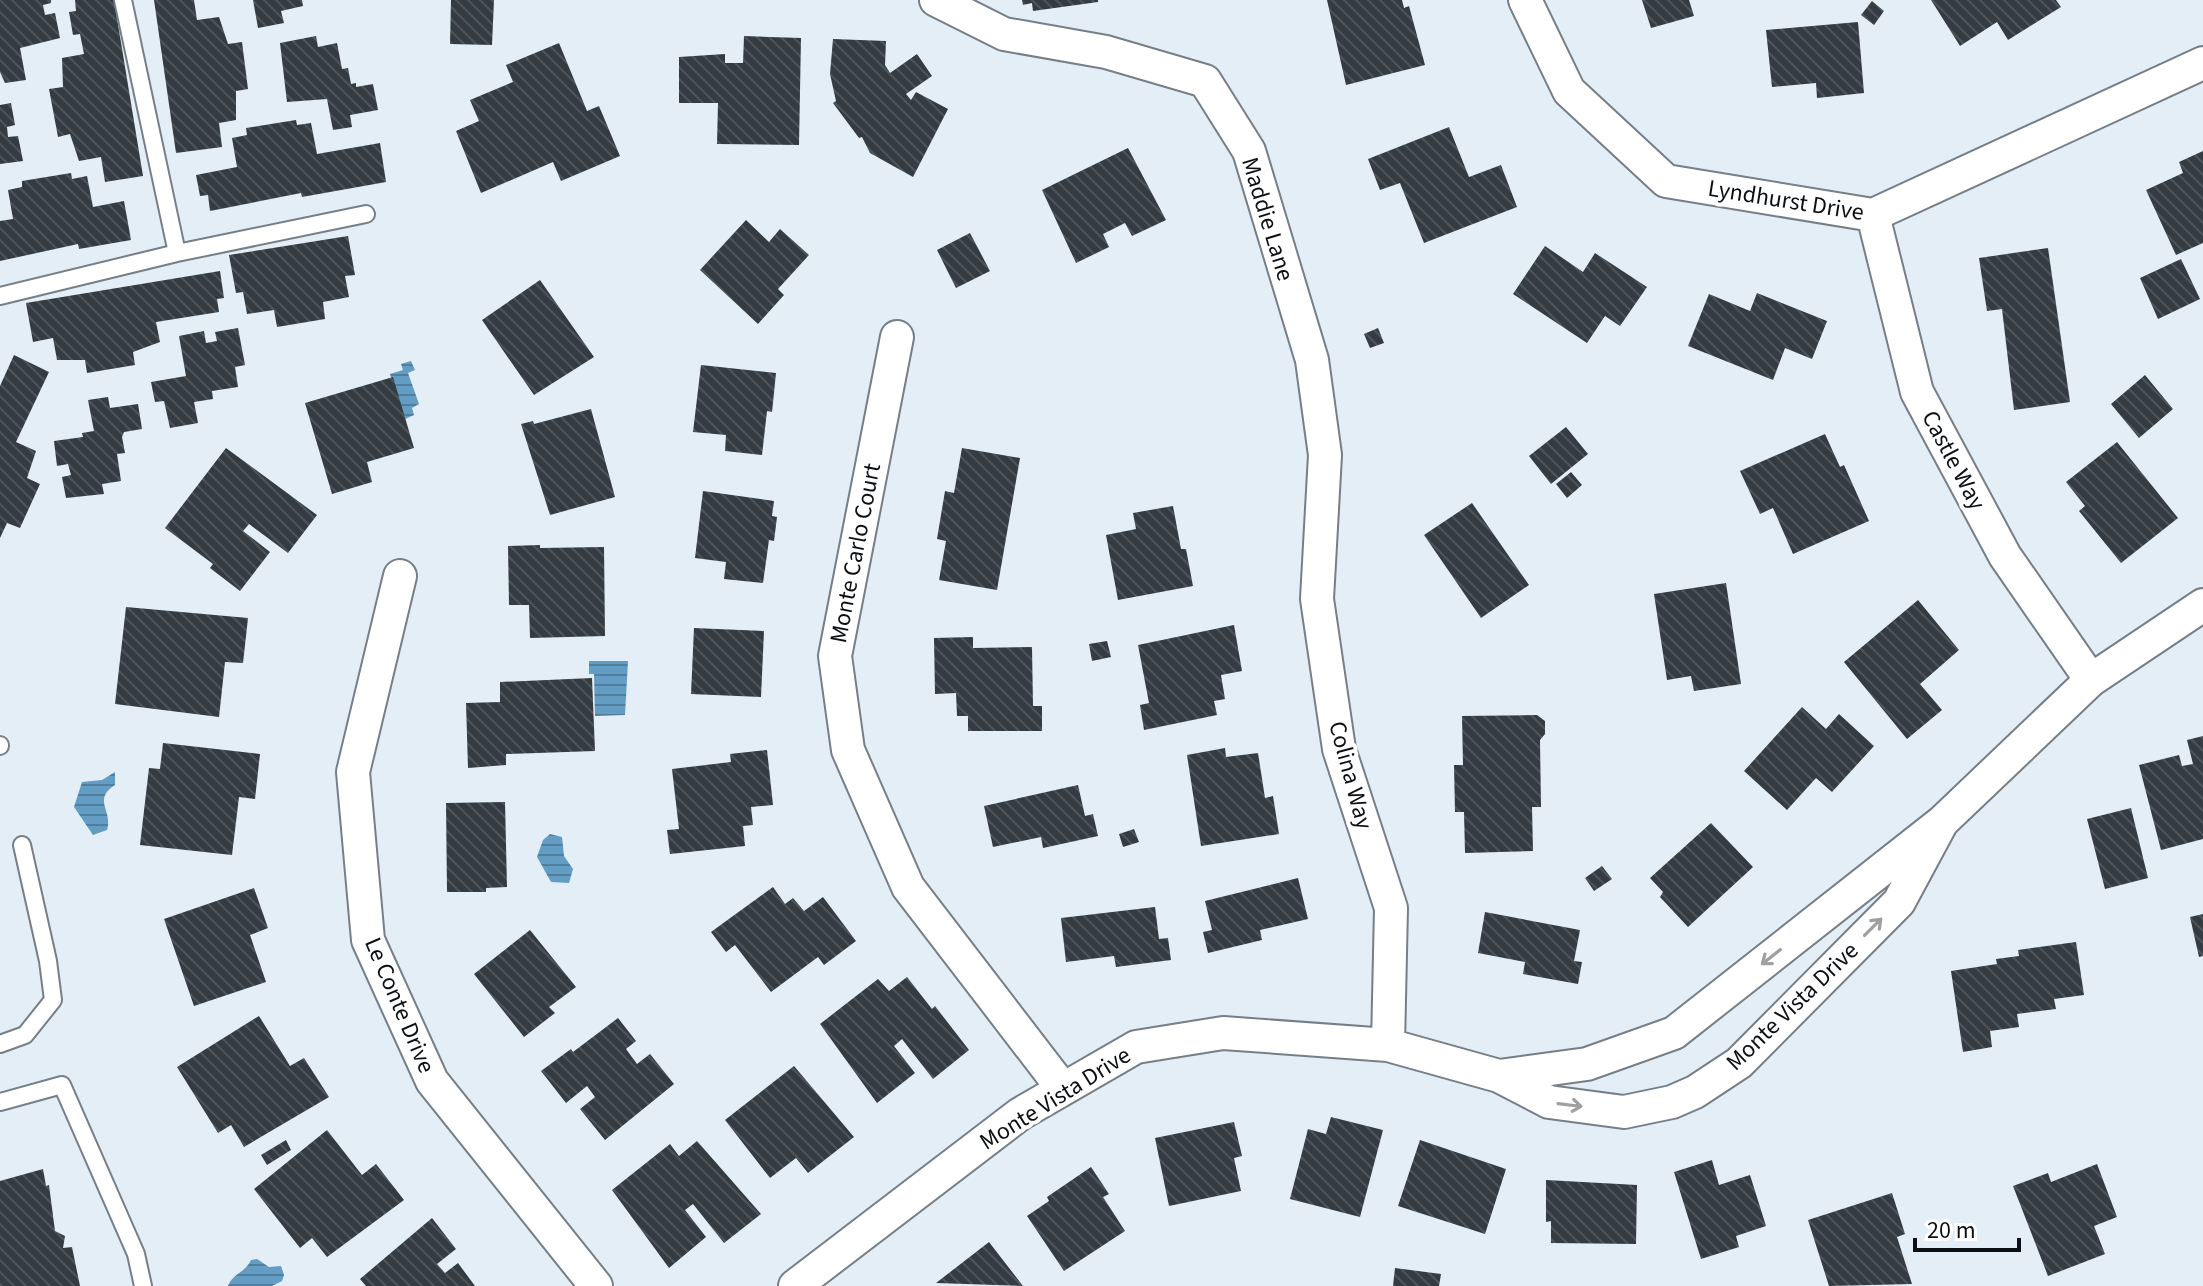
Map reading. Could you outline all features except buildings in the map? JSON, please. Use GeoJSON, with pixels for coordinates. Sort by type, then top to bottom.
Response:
{"type":"FeatureCollection","features":[{"type":"Feature","properties":{"kind":"street","name":"Lyndhurst Drive"},"geometry":{"type":"LineString","coordinates":[[1525,0],[1569,91],[1666,181],[1873,215],[2203,63]]}},
{"type":"Feature","properties":{"kind":"street","name":"Maddie Lane"},"geometry":{"type":"LineString","coordinates":[[945,2],[1004,34],[1106,52],[1205,81],[1249,151],[1312,360],[1325,455]]}},
{"type":"Feature","properties":{"kind":"street","name":"Castle Way"},"geometry":{"type":"LineString","coordinates":[[1873,215],[1917,392],[2005,556],[2091,680]]}},
{"type":"Feature","properties":{"kind":"street","name":"Monte Carlo Court"},"geometry":{"type":"LineString","coordinates":[[897,337],[835,656],[848,750],[908,887],[1063,1089]]}},
{"type":"Feature","properties":{"kind":"street","name":"Colina Way"},"geometry":{"type":"LineString","coordinates":[[1325,455],[1317,599],[1339,749],[1391,908],[1388,1045]]}},
{"type":"Feature","properties":{"kind":"street","name":"Le Conte Drive"},"geometry":{"type":"LineString","coordinates":[[400,576],[353,772],[368,940],[432,1081],[596,1286]]}},
{"type":"Feature","properties":{"kind":"street","name":"Monte Vista Drive"},"geometry":{"type":"LineString","coordinates":[[1499,1076],[1587,1064],[1674,1033],[1942,822],[2091,680],[2203,605]]}},
{"type":"Feature","properties":{"kind":"street","name":"Monte Vista Drive"},"geometry":{"type":"LineString","coordinates":[[795,1286],[1020,1114],[1136,1047],[1223,1033],[1388,1045],[1499,1076],[1549,1102],[1624,1112],[1672,1102],[1695,1092],[1739,1063],[1899,902],[1942,822]]}},
{"type":"Feature","properties":{"kind":"lane"},"geometry":{"type":"LineString","coordinates":[[123,0],[177,253]]}},
{"type":"Feature","properties":{"kind":"lane"},"geometry":{"type":"LineString","coordinates":[[0,296],[177,253],[366,214]]}},
{"type":"Feature","properties":{"kind":"lane"},"geometry":{"type":"LineString","coordinates":[[0,1044],[25,1035],[53,1000],[48,961],[22,845]]}},
{"type":"Feature","properties":{"kind":"lane"},"geometry":{"type":"LineString","coordinates":[[0,1102],[62,1085],[136,1254],[143,1286]]}},
{"type":"Feature","properties":{"kind":"water"},"geometry":{"type":"Polygon","coordinates":[[[411,361],[415,370],[408,373],[419,404],[412,408],[414,415],[403,420],[390,374],[403,370],[401,364],[411,361]]]}},
{"type":"Feature","properties":{"kind":"water"},"geometry":{"type":"Polygon","coordinates":[[[589,661],[628,661],[625,715],[595,716],[594,674],[589,674],[589,661]]]}},
{"type":"Feature","properties":{"kind":"water"},"geometry":{"type":"Polygon","coordinates":[[[115,772],[115,785],[108,790],[104,801],[107,830],[93,835],[74,807],[82,782],[102,780],[115,772]]]}},
{"type":"Feature","properties":{"kind":"water"},"geometry":{"type":"Polygon","coordinates":[[[550,834],[562,837],[564,856],[573,869],[569,883],[551,882],[537,857],[543,840],[550,834]]]}},
{"type":"Feature","properties":{"kind":"water"},"geometry":{"type":"Polygon","coordinates":[[[257,1259],[269,1267],[281,1266],[282,1281],[272,1286],[228,1286],[251,1260],[257,1259]]]}}]}
